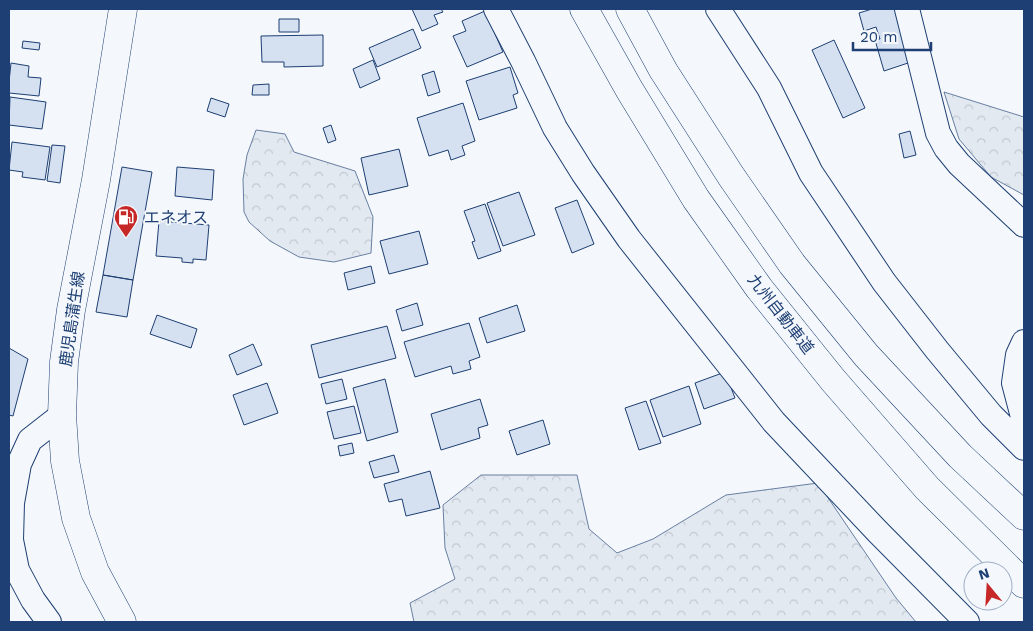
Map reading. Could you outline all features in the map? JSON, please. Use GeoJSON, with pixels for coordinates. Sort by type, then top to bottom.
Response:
{"type":"FeatureCollection","features":[{"type":"Feature","properties":{"kind":"main road","name":"鹿児島蒲生線"},"geometry":{"type":"LineString","coordinates":[[122,622],[95,572],[76,518],[64,461],[62,415],[64,362],[71,310],[96,180],[123,9]]}},
{"type":"Feature","properties":{"kind":"main road","name":"九州自動車道"},"geometry":{"type":"LineString","coordinates":[[584,9],[629,89],[696,199],[759,288],[833,380],[927,488],[1024,584]]}},
{"type":"Feature","properties":{"kind":"main road"},"geometry":{"type":"LineString","coordinates":[[630,9],[663,70],[731,176],[792,264],[866,355],[960,456],[1024,516]]}},
{"type":"Feature","properties":{"kind":"street"},"geometry":{"type":"LineString","coordinates":[[496,9],[523,60],[555,128],[583,173],[629,239],[774,422],[877,531],[967,622]]}},
{"type":"Feature","properties":{"kind":"street"},"geometry":{"type":"LineString","coordinates":[[718,9],[770,88],[811,173],[884,282],[991,415],[1024,448]]}},
{"type":"Feature","properties":{"kind":"street"},"geometry":{"type":"LineString","coordinates":[[907,9],[938,133],[946,148],[959,164],[1024,225]]}},
{"type":"Feature","properties":{"kind":"street"},"geometry":{"type":"LineString","coordinates":[[1024,342],[1018,356],[1014,383],[1024,421]]}},
{"type":"Feature","properties":{"kind":"street"},"geometry":{"type":"LineString","coordinates":[[49,622],[33,600],[18,570],[11,540],[12,503],[19,464],[30,440],[62,415]]}},
{"type":"Feature","properties":{"kind":"green space"},"geometry":{"type":"Polygon","coordinates":[[[944,92],[1024,117],[1024,195],[991,177],[959,139],[944,92]]]}},
{"type":"Feature","properties":{"kind":"green space"},"geometry":{"type":"Polygon","coordinates":[[[256,130],[285,134],[294,152],[355,171],[373,217],[371,253],[334,262],[299,257],[270,241],[249,222],[244,212],[243,179],[247,155],[256,130]]]}},
{"type":"Feature","properties":{"kind":"green space"},"geometry":{"type":"Polygon","coordinates":[[[481,475],[577,475],[589,529],[617,553],[653,539],[726,495],[818,483],[896,598],[916,622],[414,622],[410,603],[455,579],[445,548],[443,505],[481,475]]]}},
{"type":"Feature","properties":{"kind":"building"},"geometry":{"type":"Polygon","coordinates":[[[412,9],[441,9],[443,12],[434,15],[438,24],[422,31],[412,9]]]}},
{"type":"Feature","properties":{"kind":"building"},"geometry":{"type":"Polygon","coordinates":[[[872,9],[895,9],[911,62],[884,71],[875,40],[880,39],[876,27],[864,31],[859,13],[872,9]]]}},
{"type":"Feature","properties":{"kind":"building"},"geometry":{"type":"Polygon","coordinates":[[[485,11],[503,52],[467,67],[453,36],[466,31],[462,21],[485,11]]]}},
{"type":"Feature","properties":{"kind":"building"},"geometry":{"type":"Polygon","coordinates":[[[279,19],[299,19],[299,32],[279,32],[279,19]]]}},
{"type":"Feature","properties":{"kind":"building"},"geometry":{"type":"Polygon","coordinates":[[[413,29],[421,48],[377,67],[369,48],[413,29]]]}},
{"type":"Feature","properties":{"kind":"building"},"geometry":{"type":"Polygon","coordinates":[[[323,35],[323,66],[284,67],[284,62],[262,62],[261,36],[323,35]]]}},
{"type":"Feature","properties":{"kind":"building"},"geometry":{"type":"Polygon","coordinates":[[[834,40],[865,108],[843,118],[812,50],[834,40]]]}},
{"type":"Feature","properties":{"kind":"building"},"geometry":{"type":"Polygon","coordinates":[[[23,41],[40,43],[39,50],[22,48],[23,41]]]}},
{"type":"Feature","properties":{"kind":"building"},"geometry":{"type":"Polygon","coordinates":[[[373,60],[380,79],[360,88],[353,69],[373,60]]]}},
{"type":"Feature","properties":{"kind":"building"},"geometry":{"type":"Polygon","coordinates":[[[11,63],[29,66],[28,77],[41,78],[39,96],[9,93],[11,63]]]}},
{"type":"Feature","properties":{"kind":"building"},"geometry":{"type":"Polygon","coordinates":[[[510,67],[518,93],[513,95],[517,108],[479,120],[466,81],[510,67]]]}},
{"type":"Feature","properties":{"kind":"building"},"geometry":{"type":"Polygon","coordinates":[[[434,71],[440,92],[428,96],[422,75],[434,71]]]}},
{"type":"Feature","properties":{"kind":"building"},"geometry":{"type":"Polygon","coordinates":[[[269,84],[269,95],[252,95],[253,85],[269,84]]]}},
{"type":"Feature","properties":{"kind":"building"},"geometry":{"type":"Polygon","coordinates":[[[10,97],[46,102],[42,129],[9,125],[10,97]]]}},
{"type":"Feature","properties":{"kind":"building"},"geometry":{"type":"Polygon","coordinates":[[[211,98],[229,104],[225,117],[207,111],[211,98]]]}},
{"type":"Feature","properties":{"kind":"building"},"geometry":{"type":"Polygon","coordinates":[[[463,103],[475,141],[462,146],[465,155],[451,160],[448,150],[429,156],[417,118],[463,103]]]}},
{"type":"Feature","properties":{"kind":"building"},"geometry":{"type":"Polygon","coordinates":[[[331,125],[336,140],[328,143],[323,128],[331,125]]]}},
{"type":"Feature","properties":{"kind":"building"},"geometry":{"type":"Polygon","coordinates":[[[910,131],[916,155],[904,158],[899,134],[910,131]]]}},
{"type":"Feature","properties":{"kind":"building"},"geometry":{"type":"Polygon","coordinates":[[[12,142],[50,147],[45,180],[22,177],[23,172],[9,170],[12,142]]]}},
{"type":"Feature","properties":{"kind":"building"},"geometry":{"type":"Polygon","coordinates":[[[52,145],[65,146],[60,183],[47,181],[52,145]]]}},
{"type":"Feature","properties":{"kind":"building"},"geometry":{"type":"Polygon","coordinates":[[[399,149],[408,186],[369,195],[361,158],[399,149]]]}},
{"type":"Feature","properties":{"kind":"building"},"geometry":{"type":"Polygon","coordinates":[[[122,167],[152,172],[133,280],[103,275],[122,167]]]}},
{"type":"Feature","properties":{"kind":"building"},"geometry":{"type":"Polygon","coordinates":[[[177,167],[214,170],[212,200],[175,196],[177,167]]]}},
{"type":"Feature","properties":{"kind":"building"},"geometry":{"type":"Polygon","coordinates":[[[519,192],[535,235],[503,246],[487,203],[519,192]]]}},
{"type":"Feature","properties":{"kind":"building"},"geometry":{"type":"Polygon","coordinates":[[[577,200],[594,244],[572,253],[555,208],[577,200]]]}},
{"type":"Feature","properties":{"kind":"building"},"geometry":{"type":"Polygon","coordinates":[[[485,204],[501,251],[478,259],[472,242],[475,241],[464,211],[485,204]]]}},
{"type":"Feature","properties":{"kind":"building"},"geometry":{"type":"Polygon","coordinates":[[[159,221],[209,225],[206,260],[193,259],[193,263],[182,262],[182,258],[156,256],[159,221]]]}},
{"type":"Feature","properties":{"kind":"building"},"geometry":{"type":"Polygon","coordinates":[[[419,231],[428,264],[389,274],[380,241],[419,231]]]}},
{"type":"Feature","properties":{"kind":"building"},"geometry":{"type":"Polygon","coordinates":[[[371,266],[375,283],[348,290],[344,273],[371,266]]]}},
{"type":"Feature","properties":{"kind":"building"},"geometry":{"type":"Polygon","coordinates":[[[103,275],[133,280],[127,317],[96,312],[103,275]]]}},
{"type":"Feature","properties":{"kind":"building"},"geometry":{"type":"Polygon","coordinates":[[[417,303],[423,325],[402,331],[396,310],[417,303]]]}},
{"type":"Feature","properties":{"kind":"building"},"geometry":{"type":"Polygon","coordinates":[[[517,305],[525,331],[487,343],[479,318],[517,305]]]}},
{"type":"Feature","properties":{"kind":"building"},"geometry":{"type":"Polygon","coordinates":[[[157,315],[197,329],[191,348],[150,334],[157,315]]]}},
{"type":"Feature","properties":{"kind":"building"},"geometry":{"type":"Polygon","coordinates":[[[469,323],[480,357],[469,361],[471,369],[453,374],[451,366],[415,377],[404,342],[469,323]]]}},
{"type":"Feature","properties":{"kind":"building"},"geometry":{"type":"Polygon","coordinates":[[[387,326],[396,358],[319,378],[311,345],[387,326]]]}},
{"type":"Feature","properties":{"kind":"building"},"geometry":{"type":"Polygon","coordinates":[[[253,344],[262,365],[237,375],[229,355],[253,344]]]}},
{"type":"Feature","properties":{"kind":"building"},"geometry":{"type":"Polygon","coordinates":[[[9,348],[28,359],[13,416],[9,415],[9,348]]]}},
{"type":"Feature","properties":{"kind":"building"},"geometry":{"type":"Polygon","coordinates":[[[725,372],[735,398],[704,409],[695,383],[725,372]]]}},
{"type":"Feature","properties":{"kind":"building"},"geometry":{"type":"Polygon","coordinates":[[[342,379],[347,399],[326,404],[321,384],[342,379]]]}},
{"type":"Feature","properties":{"kind":"building"},"geometry":{"type":"Polygon","coordinates":[[[385,379],[398,432],[367,441],[353,388],[385,379]]]}},
{"type":"Feature","properties":{"kind":"building"},"geometry":{"type":"Polygon","coordinates":[[[267,383],[278,413],[244,425],[233,395],[267,383]]]}},
{"type":"Feature","properties":{"kind":"building"},"geometry":{"type":"Polygon","coordinates":[[[689,386],[701,424],[663,437],[650,400],[689,386]]]}},
{"type":"Feature","properties":{"kind":"building"},"geometry":{"type":"Polygon","coordinates":[[[480,399],[488,425],[478,428],[480,438],[441,450],[431,414],[480,399]]]}},
{"type":"Feature","properties":{"kind":"building"},"geometry":{"type":"Polygon","coordinates":[[[646,401],[661,443],[639,450],[625,408],[646,401]]]}},
{"type":"Feature","properties":{"kind":"building"},"geometry":{"type":"Polygon","coordinates":[[[354,406],[361,433],[334,439],[327,412],[354,406]]]}},
{"type":"Feature","properties":{"kind":"building"},"geometry":{"type":"Polygon","coordinates":[[[543,420],[550,444],[517,455],[509,431],[543,420]]]}},
{"type":"Feature","properties":{"kind":"building"},"geometry":{"type":"Polygon","coordinates":[[[352,443],[354,453],[340,456],[338,446],[352,443]]]}},
{"type":"Feature","properties":{"kind":"building"},"geometry":{"type":"Polygon","coordinates":[[[394,455],[399,472],[374,478],[369,462],[394,455]]]}},
{"type":"Feature","properties":{"kind":"building"},"geometry":{"type":"Polygon","coordinates":[[[430,471],[440,508],[406,516],[402,499],[389,502],[384,484],[430,471]]]}},
{"type":"Feature","properties":{"kind":"place","name":"エネオス"},"geometry":{"type":"Point","coordinates":[126,238]}}]}
